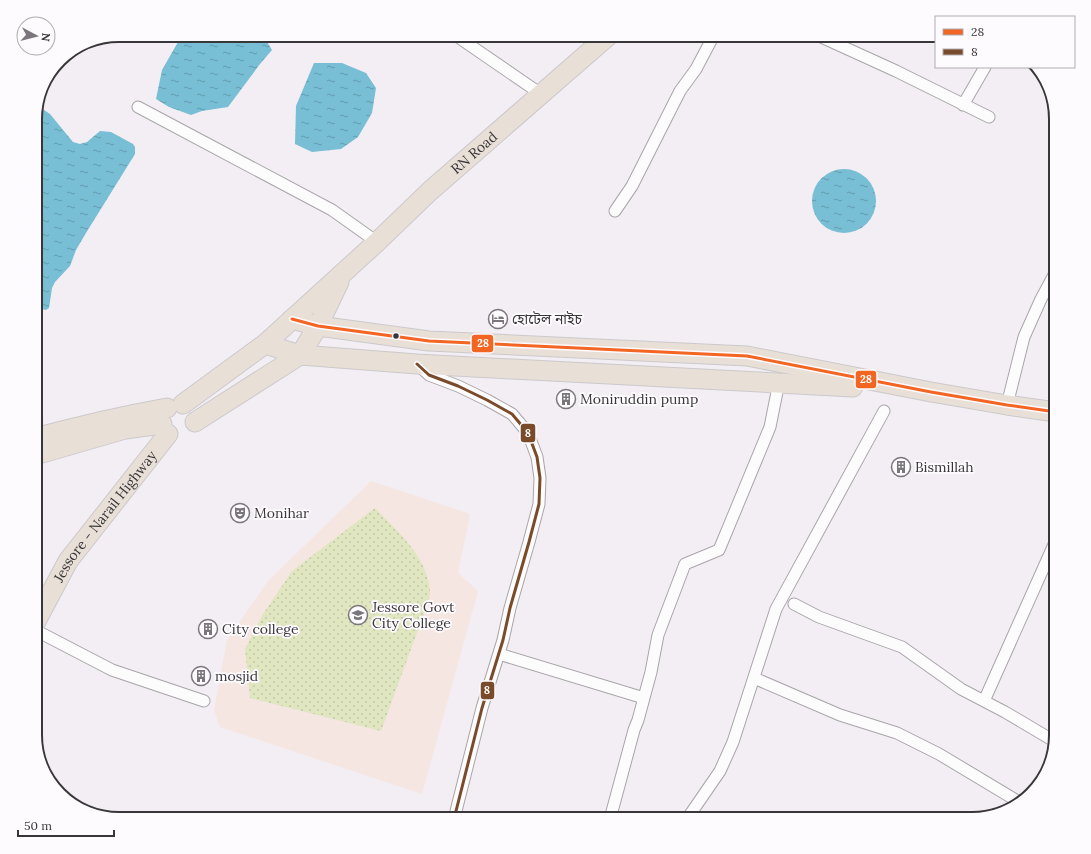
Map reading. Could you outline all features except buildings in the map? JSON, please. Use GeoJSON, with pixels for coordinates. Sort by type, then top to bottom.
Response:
{"type":"FeatureCollection","features":[{"type":"Feature","properties":{"kind":"highway","name":"RN Road"},"geometry":{"type":"LineString","coordinates":[[170,417],[265,344],[377,242],[430,191],[601,42]]}},
{"type":"Feature","properties":{"kind":"highway","name":"RN Road"},"geometry":{"type":"LineString","coordinates":[[300,355],[318,326],[343,273]]}},
{"type":"Feature","properties":{"kind":"highway"},"geometry":{"type":"LineString","coordinates":[[292,319],[318,326],[429,341],[746,356],[931,392],[1049,411]]}},
{"type":"Feature","properties":{"kind":"highway"},"geometry":{"type":"LineString","coordinates":[[265,344],[300,355],[417,364],[779,382],[931,392]]}},
{"type":"Feature","properties":{"kind":"highway"},"geometry":{"type":"LineString","coordinates":[[195,422],[300,355]]}},
{"type":"Feature","properties":{"kind":"highway"},"geometry":{"type":"LineString","coordinates":[[42,453],[170,417],[189,406],[195,416],[194,428],[185,436],[174,437],[170,417]]}},
{"type":"Feature","properties":{"kind":"highway"},"geometry":{"type":"LineString","coordinates":[[42,436],[140,412],[170,417]]}},
{"type":"Feature","properties":{"kind":"highway","name":"Jessore - Narail Highway"},"geometry":{"type":"LineString","coordinates":[[42,610],[68,561],[170,417]]}},
{"type":"Feature","properties":{"kind":"street"},"geometry":{"type":"LineString","coordinates":[[465,42],[541,94]]}},
{"type":"Feature","properties":{"kind":"street"},"geometry":{"type":"LineString","coordinates":[[615,211],[632,186],[680,91],[696,69],[710,42]]}},
{"type":"Feature","properties":{"kind":"street"},"geometry":{"type":"LineString","coordinates":[[832,42],[989,117]]}},
{"type":"Feature","properties":{"kind":"street"},"geometry":{"type":"LineString","coordinates":[[963,105],[984,68]]}},
{"type":"Feature","properties":{"kind":"street"},"geometry":{"type":"LineString","coordinates":[[138,107],[332,210],[377,242]]}},
{"type":"Feature","properties":{"kind":"street"},"geometry":{"type":"LineString","coordinates":[[1007,405],[1024,337],[1049,284]]}},
{"type":"Feature","properties":{"kind":"street"},"geometry":{"type":"LineString","coordinates":[[417,364],[429,375],[458,386],[512,414],[528,433],[537,457],[540,478],[539,504],[510,608],[499,654],[482,708],[456,812]]}},
{"type":"Feature","properties":{"kind":"street"},"geometry":{"type":"LineString","coordinates":[[612,812],[651,672],[658,636],[685,564],[719,550],[770,427],[779,382]]}},
{"type":"Feature","properties":{"kind":"street"},"geometry":{"type":"LineString","coordinates":[[692,812],[720,771],[733,742],[776,609],[884,411]]}},
{"type":"Feature","properties":{"kind":"street"},"geometry":{"type":"LineString","coordinates":[[984,701],[1049,556]]}},
{"type":"Feature","properties":{"kind":"street"},"geometry":{"type":"LineString","coordinates":[[794,604],[819,617],[902,647],[961,689],[1049,738]]}},
{"type":"Feature","properties":{"kind":"street"},"geometry":{"type":"LineString","coordinates":[[42,634],[112,670],[204,701]]}},
{"type":"Feature","properties":{"kind":"street"},"geometry":{"type":"LineString","coordinates":[[499,654],[644,698]]}},
{"type":"Feature","properties":{"kind":"street"},"geometry":{"type":"LineString","coordinates":[[754,678],[840,715],[897,733],[939,754],[1014,799]]}},
{"type":"Feature","properties":{"kind":"shaded area","name":"Jessore Govt City College"},"geometry":{"type":"Polygon","coordinates":[[[371,481],[470,514],[458,573],[478,591],[422,794],[220,727],[214,710],[227,640],[268,581],[371,481]]]}},
{"type":"Feature","properties":{"kind":"green space"},"geometry":{"type":"Polygon","coordinates":[[[375,508],[410,545],[417,555],[428,578],[430,592],[427,606],[381,731],[250,698],[245,649],[263,614],[292,571],[375,508]]]}},
{"type":"Feature","properties":{"kind":"water"},"geometry":{"type":"Polygon","coordinates":[[[178,42],[267,42],[272,50],[228,107],[202,111],[191,115],[169,107],[156,99],[162,70],[178,42]]]}},
{"type":"Feature","properties":{"kind":"water"},"geometry":{"type":"Polygon","coordinates":[[[314,63],[342,63],[366,73],[376,88],[372,113],[358,137],[341,149],[312,152],[295,144],[296,106],[314,63]]]}},
{"type":"Feature","properties":{"kind":"water"},"geometry":{"type":"Polygon","coordinates":[[[43,109],[50,114],[73,142],[80,144],[87,142],[100,131],[111,132],[133,144],[135,147],[135,154],[76,250],[70,266],[55,282],[52,288],[49,308],[46,310],[42,309],[43,109]]]}},
{"type":"Feature","properties":{"kind":"water"},"geometry":{"type":"Polygon","coordinates":[[[844,169],[856,171],[867,178],[874,189],[876,201],[874,213],[867,224],[856,231],[844,233],[832,231],[821,224],[814,213],[812,201],[814,189],[821,178],[832,171],[844,169]]]}},
{"type":"Feature","properties":{"kind":"transit line","name":"28"},"geometry":{"type":"LineString","coordinates":[[292,319],[318,326],[429,341],[747,356],[931,392],[1049,411]]}},
{"type":"Feature","properties":{"kind":"transit line","name":"8"},"geometry":{"type":"LineString","coordinates":[[417,364],[429,375],[458,386],[512,414],[528,433],[537,457],[540,478],[539,504],[510,608],[503,640],[482,708],[456,812]]}},
{"type":"Feature","properties":{"kind":"place","name":"হোটেল নাইচ"},"geometry":{"type":"Point","coordinates":[498,319]}},
{"type":"Feature","properties":{"kind":"place","name":"Moniruddin pump"},"geometry":{"type":"Point","coordinates":[566,399]}},
{"type":"Feature","properties":{"kind":"place","name":"Bismillah"},"geometry":{"type":"Point","coordinates":[901,467]}},
{"type":"Feature","properties":{"kind":"place","name":"Monihar"},"geometry":{"type":"Point","coordinates":[240,513]}},
{"type":"Feature","properties":{"kind":"place","name":"Jessore Govt City College"},"geometry":{"type":"Point","coordinates":[358,615]}},
{"type":"Feature","properties":{"kind":"place","name":"City college"},"geometry":{"type":"Point","coordinates":[208,629]}},
{"type":"Feature","properties":{"kind":"place","name":"mosjid"},"geometry":{"type":"Point","coordinates":[201,676]}}]}
